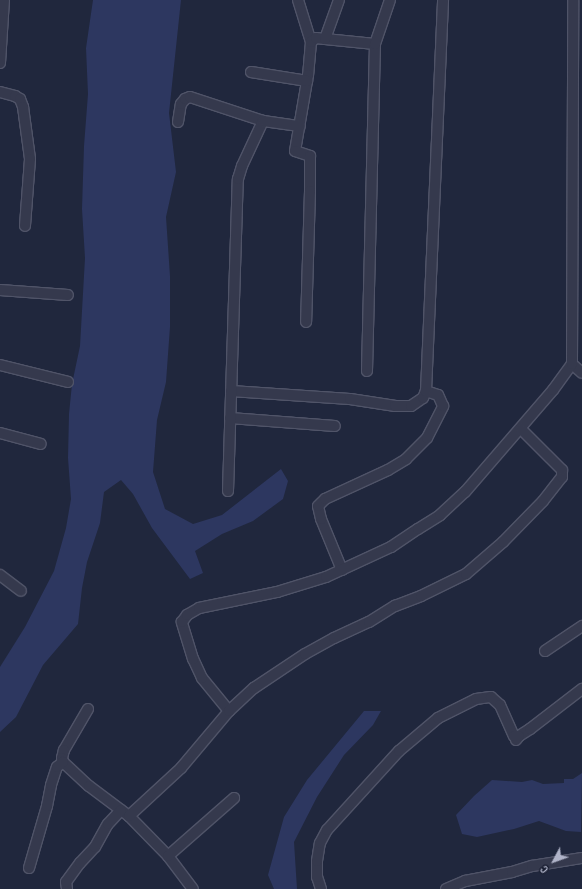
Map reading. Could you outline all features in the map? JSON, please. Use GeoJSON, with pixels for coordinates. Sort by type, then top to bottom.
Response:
{"type":"FeatureCollection","features":[{"type":"Feature","properties":{"kind":"street"},"geometry":{"type":"LineString","coordinates":[[0,63],[4,0]]}},
{"type":"Feature","properties":{"kind":"street"},"geometry":{"type":"LineString","coordinates":[[298,0],[311,42],[307,82],[295,151],[310,156],[306,322]]}},
{"type":"Feature","properties":{"kind":"street"},"geometry":{"type":"LineString","coordinates":[[325,39],[339,0]]}},
{"type":"Feature","properties":{"kind":"street"},"geometry":{"type":"LineString","coordinates":[[367,371],[375,44],[390,0]]}},
{"type":"Feature","properties":{"kind":"street"},"geometry":{"type":"LineString","coordinates":[[231,391],[350,399],[395,406],[411,406],[423,398],[426,391],[443,0]]}},
{"type":"Feature","properties":{"kind":"street"},"geometry":{"type":"LineString","coordinates":[[228,711],[202,678],[182,622],[187,615],[199,608],[277,592],[342,570],[391,547],[440,514],[465,492],[521,429],[572,364],[573,0]]}},
{"type":"Feature","properties":{"kind":"street"},"geometry":{"type":"LineString","coordinates":[[311,42],[316,38],[375,44]]}},
{"type":"Feature","properties":{"kind":"street"},"geometry":{"type":"LineString","coordinates":[[251,72],[307,82]]}},
{"type":"Feature","properties":{"kind":"street"},"geometry":{"type":"LineString","coordinates":[[0,92],[20,99],[23,107],[30,159],[26,226]]}},
{"type":"Feature","properties":{"kind":"street"},"geometry":{"type":"LineString","coordinates":[[178,122],[184,99],[190,97],[263,121],[300,126]]}},
{"type":"Feature","properties":{"kind":"street"},"geometry":{"type":"LineString","coordinates":[[228,492],[238,179],[242,166],[263,121]]}},
{"type":"Feature","properties":{"kind":"street"},"geometry":{"type":"LineString","coordinates":[[0,290],[68,295]]}},
{"type":"Feature","properties":{"kind":"street"},"geometry":{"type":"LineString","coordinates":[[572,364],[582,373]]}},
{"type":"Feature","properties":{"kind":"street"},"geometry":{"type":"LineString","coordinates":[[0,365],[68,382]]}},
{"type":"Feature","properties":{"kind":"street"},"geometry":{"type":"LineString","coordinates":[[342,570],[320,519],[318,506],[325,499],[388,470],[406,459],[427,438],[443,406],[438,395],[426,391]]}},
{"type":"Feature","properties":{"kind":"street"},"geometry":{"type":"LineString","coordinates":[[230,418],[334,426]]}},
{"type":"Feature","properties":{"kind":"street"},"geometry":{"type":"LineString","coordinates":[[67,889],[66,882],[80,863],[96,847],[108,824],[125,813],[180,768],[228,711],[254,688],[305,654],[395,606],[421,596],[466,574],[503,542],[543,501],[562,477],[562,470],[521,429]]}},
{"type":"Feature","properties":{"kind":"street"},"geometry":{"type":"LineString","coordinates":[[0,433],[41,444]]}},
{"type":"Feature","properties":{"kind":"street"},"geometry":{"type":"LineString","coordinates":[[0,575],[21,591]]}},
{"type":"Feature","properties":{"kind":"street"},"geometry":{"type":"LineString","coordinates":[[545,652],[582,626]]}},
{"type":"Feature","properties":{"kind":"street"},"geometry":{"type":"LineString","coordinates":[[321,889],[317,876],[317,861],[320,843],[326,830],[399,751],[438,718],[469,702],[491,697],[500,705],[514,736],[517,738],[582,689]]}},
{"type":"Feature","properties":{"kind":"street"},"geometry":{"type":"LineString","coordinates":[[88,709],[64,750],[62,758],[63,762],[89,786],[125,813],[168,856],[193,889]]}},
{"type":"Feature","properties":{"kind":"street"},"geometry":{"type":"LineString","coordinates":[[29,868],[47,806],[51,785],[57,767],[63,762]]}},
{"type":"Feature","properties":{"kind":"street"},"geometry":{"type":"LineString","coordinates":[[168,856],[234,798]]}},
{"type":"Feature","properties":{"kind":"street"},"geometry":{"type":"LineString","coordinates":[[446,889],[465,881],[512,872],[532,866],[582,858]]}},
{"type":"Feature","properties":{"kind":"water"},"geometry":{"type":"Polygon","coordinates":[[[93,0],[181,0],[169,113],[176,172],[166,217],[170,276],[170,327],[166,382],[157,420],[153,472],[165,509],[193,524],[222,515],[281,469],[288,481],[283,499],[253,521],[222,534],[195,551],[203,573],[190,579],[152,528],[133,494],[121,480],[104,492],[100,523],[87,562],[82,588],[78,624],[43,665],[16,717],[0,732],[0,667],[25,627],[54,571],[66,528],[71,499],[68,458],[69,414],[72,384],[80,346],[85,258],[82,209],[84,146],[88,94],[86,48],[93,0]]]}},
{"type":"Feature","properties":{"kind":"water"},"geometry":{"type":"Polygon","coordinates":[[[364,711],[381,711],[373,725],[344,755],[317,797],[294,842],[297,889],[274,889],[268,875],[284,817],[307,780],[364,711]]]}},
{"type":"Feature","properties":{"kind":"water"},"geometry":{"type":"Polygon","coordinates":[[[582,773],[581,832],[566,831],[539,821],[514,829],[477,837],[462,834],[456,815],[492,780],[522,782],[532,780],[543,784],[564,783],[564,779],[573,779],[582,773]]]}}]}
